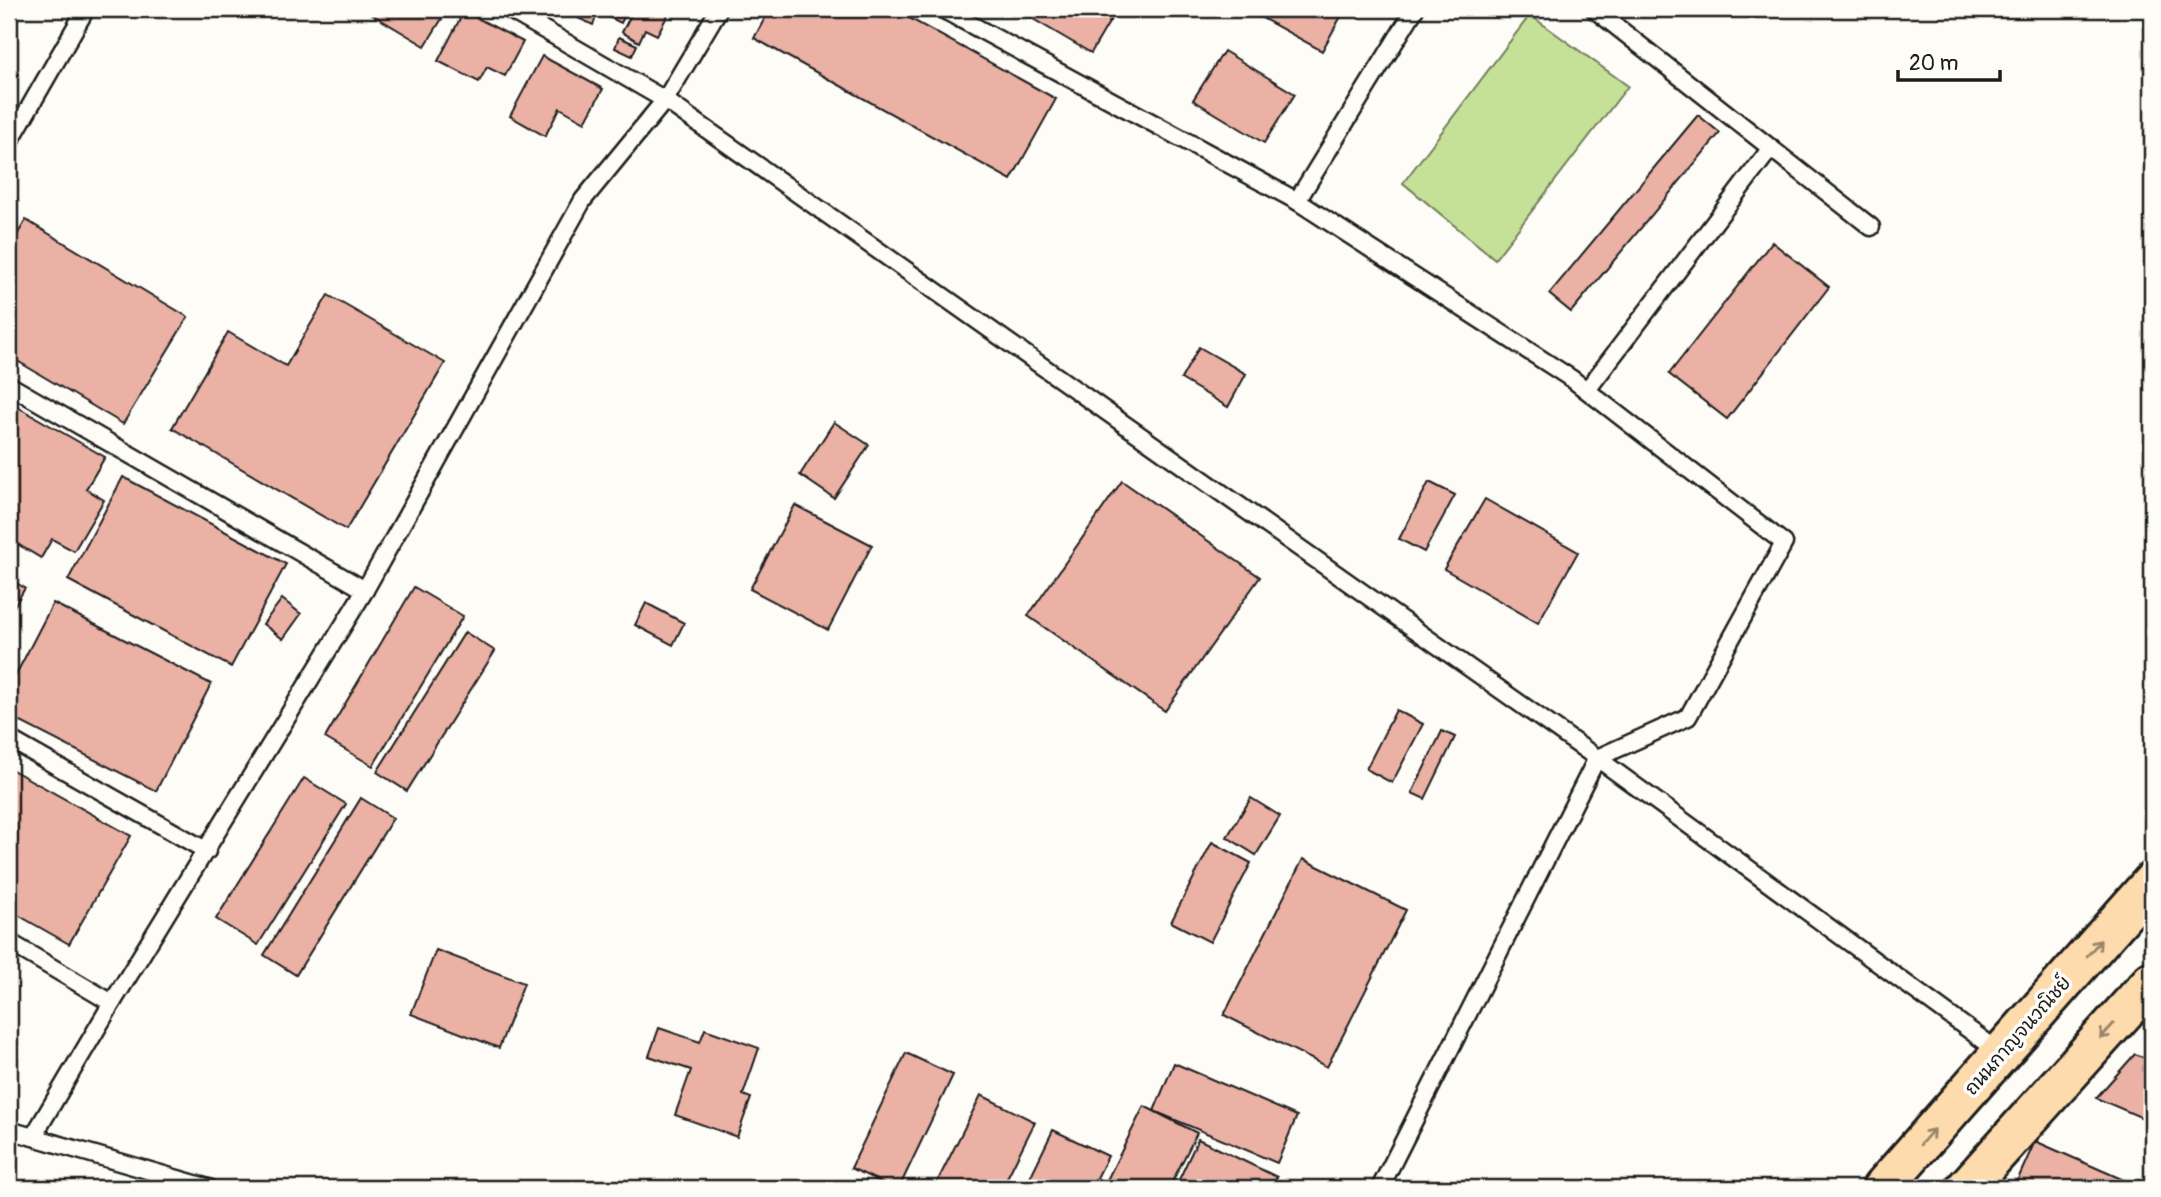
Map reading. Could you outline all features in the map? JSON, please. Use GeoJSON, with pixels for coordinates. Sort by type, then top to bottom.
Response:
{"type":"FeatureCollection","features":[{"type":"Feature","properties":{"kind":"main road","name":"ถนนกาญจนวณิชย์"},"geometry":{"type":"LineString","coordinates":[[1882,1188],[2152,882]]}},
{"type":"Feature","properties":{"kind":"main road"},"geometry":{"type":"LineString","coordinates":[[1966,1188],[2152,981]]}},
{"type":"Feature","properties":{"kind":"lane"},"geometry":{"type":"LineString","coordinates":[[9,143],[86,9]]}},
{"type":"Feature","properties":{"kind":"lane"},"geometry":{"type":"LineString","coordinates":[[508,9],[665,100],[1597,758],[2001,1054]]}},
{"type":"Feature","properties":{"kind":"lane"},"geometry":{"type":"LineString","coordinates":[[33,1137],[365,590],[583,200],[665,100],[719,9]]}},
{"type":"Feature","properties":{"kind":"lane"},"geometry":{"type":"LineString","coordinates":[[942,9],[1297,201],[1587,390],[1784,543],[1688,717],[1597,758],[1380,1188]]}},
{"type":"Feature","properties":{"kind":"lane"},"geometry":{"type":"LineString","coordinates":[[1297,201],[1415,9]]}},
{"type":"Feature","properties":{"kind":"lane"},"geometry":{"type":"LineString","coordinates":[[1594,9],[1871,227]]}},
{"type":"Feature","properties":{"kind":"lane"},"geometry":{"type":"LineString","coordinates":[[1587,390],[1771,148]]}},
{"type":"Feature","properties":{"kind":"lane"},"geometry":{"type":"LineString","coordinates":[[9,385],[365,590]]}},
{"type":"Feature","properties":{"kind":"lane"},"geometry":{"type":"LineString","coordinates":[[9,739],[207,851]]}},
{"type":"Feature","properties":{"kind":"lane"},"geometry":{"type":"LineString","coordinates":[[9,942],[112,1003]]}},
{"type":"Feature","properties":{"kind":"lane"},"geometry":{"type":"LineString","coordinates":[[9,1130],[178,1184],[209,1188]]}},
{"type":"Feature","properties":{"kind":"green space"},"geometry":{"type":"Polygon","coordinates":[[[1530,15],[1628,86],[1495,259],[1403,183],[1530,15]]]}},
{"type":"Feature","properties":{"kind":"building"},"geometry":{"type":"Polygon","coordinates":[[[363,9],[448,9],[425,46],[363,9]]]}},
{"type":"Feature","properties":{"kind":"building"},"geometry":{"type":"Polygon","coordinates":[[[592,9],[628,9],[621,23],[592,9]]]}},
{"type":"Feature","properties":{"kind":"building"},"geometry":{"type":"Polygon","coordinates":[[[634,9],[660,9],[669,13],[657,35],[645,29],[639,42],[622,32],[634,9]]]}},
{"type":"Feature","properties":{"kind":"building"},"geometry":{"type":"Polygon","coordinates":[[[770,9],[893,9],[1056,99],[1011,180],[754,38],[770,9]]]}},
{"type":"Feature","properties":{"kind":"building"},"geometry":{"type":"Polygon","coordinates":[[[1016,9],[1117,9],[1091,53],[1016,9]]]}},
{"type":"Feature","properties":{"kind":"building"},"geometry":{"type":"Polygon","coordinates":[[[1246,9],[1345,9],[1322,51],[1246,9]]]}},
{"type":"Feature","properties":{"kind":"building"},"geometry":{"type":"Polygon","coordinates":[[[464,11],[523,42],[505,76],[487,67],[479,82],[438,61],[464,11]]]}},
{"type":"Feature","properties":{"kind":"building"},"geometry":{"type":"Polygon","coordinates":[[[581,11],[596,17],[593,25],[578,18],[581,11]]]}},
{"type":"Feature","properties":{"kind":"building"},"geometry":{"type":"Polygon","coordinates":[[[619,37],[637,45],[632,56],[615,48],[619,37]]]}},
{"type":"Feature","properties":{"kind":"building"},"geometry":{"type":"Polygon","coordinates":[[[1224,51],[1295,94],[1264,143],[1193,100],[1224,51]]]}},
{"type":"Feature","properties":{"kind":"building"},"geometry":{"type":"Polygon","coordinates":[[[542,56],[603,89],[585,122],[560,108],[545,136],[510,116],[542,56]]]}},
{"type":"Feature","properties":{"kind":"building"},"geometry":{"type":"Polygon","coordinates":[[[1698,115],[1720,133],[1571,312],[1549,294],[1698,115]]]}},
{"type":"Feature","properties":{"kind":"building"},"geometry":{"type":"Polygon","coordinates":[[[26,220],[188,317],[123,424],[9,356],[9,248],[26,220]]]}},
{"type":"Feature","properties":{"kind":"building"},"geometry":{"type":"Polygon","coordinates":[[[1772,242],[1829,287],[1727,419],[1669,374],[1772,242]]]}},
{"type":"Feature","properties":{"kind":"building"},"geometry":{"type":"Polygon","coordinates":[[[328,295],[445,363],[346,530],[172,428],[228,332],[286,366],[328,295]]]}},
{"type":"Feature","properties":{"kind":"building"},"geometry":{"type":"Polygon","coordinates":[[[1199,347],[1246,374],[1228,407],[1181,379],[1199,347]]]}},
{"type":"Feature","properties":{"kind":"building"},"geometry":{"type":"Polygon","coordinates":[[[9,402],[105,457],[86,489],[104,500],[74,551],[52,539],[41,558],[9,539],[9,402]]]}},
{"type":"Feature","properties":{"kind":"building"},"geometry":{"type":"Polygon","coordinates":[[[834,422],[869,445],[834,498],[800,475],[834,422]]]}},
{"type":"Feature","properties":{"kind":"building"},"geometry":{"type":"Polygon","coordinates":[[[123,477],[286,564],[231,667],[68,580],[123,477]]]}},
{"type":"Feature","properties":{"kind":"building"},"geometry":{"type":"Polygon","coordinates":[[[1122,481],[1260,577],[1165,711],[1028,616],[1122,481]]]}},
{"type":"Feature","properties":{"kind":"building"},"geometry":{"type":"Polygon","coordinates":[[[1429,482],[1455,495],[1424,552],[1399,539],[1429,482]]]}},
{"type":"Feature","properties":{"kind":"building"},"geometry":{"type":"Polygon","coordinates":[[[1485,499],[1578,552],[1538,623],[1444,569],[1485,499]]]}},
{"type":"Feature","properties":{"kind":"building"},"geometry":{"type":"Polygon","coordinates":[[[795,505],[872,545],[828,630],[750,589],[795,505]]]}},
{"type":"Feature","properties":{"kind":"building"},"geometry":{"type":"Polygon","coordinates":[[[9,579],[25,588],[9,615],[9,579]]]}},
{"type":"Feature","properties":{"kind":"building"},"geometry":{"type":"Polygon","coordinates":[[[414,587],[463,616],[373,766],[325,738],[414,587]]]}},
{"type":"Feature","properties":{"kind":"building"},"geometry":{"type":"Polygon","coordinates":[[[282,599],[301,614],[283,639],[263,624],[282,599]]]}},
{"type":"Feature","properties":{"kind":"building"},"geometry":{"type":"Polygon","coordinates":[[[53,603],[211,684],[156,791],[9,716],[9,688],[53,603]]]}},
{"type":"Feature","properties":{"kind":"building"},"geometry":{"type":"Polygon","coordinates":[[[646,603],[684,623],[673,645],[635,625],[646,603]]]}},
{"type":"Feature","properties":{"kind":"building"},"geometry":{"type":"Polygon","coordinates":[[[465,632],[495,651],[407,791],[377,772],[465,632]]]}},
{"type":"Feature","properties":{"kind":"building"},"geometry":{"type":"Polygon","coordinates":[[[1396,710],[1423,724],[1392,783],[1366,769],[1396,710]]]}},
{"type":"Feature","properties":{"kind":"building"},"geometry":{"type":"Polygon","coordinates":[[[1442,731],[1455,737],[1425,799],[1412,793],[1442,731]]]}},
{"type":"Feature","properties":{"kind":"building"},"geometry":{"type":"Polygon","coordinates":[[[9,768],[131,836],[69,944],[9,910],[9,768]]]}},
{"type":"Feature","properties":{"kind":"building"},"geometry":{"type":"Polygon","coordinates":[[[304,778],[346,804],[258,945],[216,919],[304,778]]]}},
{"type":"Feature","properties":{"kind":"building"},"geometry":{"type":"Polygon","coordinates":[[[361,798],[393,818],[296,975],[264,955],[361,798]]]}},
{"type":"Feature","properties":{"kind":"building"},"geometry":{"type":"Polygon","coordinates":[[[1251,798],[1280,816],[1256,855],[1227,837],[1251,798]]]}},
{"type":"Feature","properties":{"kind":"building"},"geometry":{"type":"Polygon","coordinates":[[[1212,842],[1251,863],[1210,942],[1171,922],[1212,842]]]}},
{"type":"Feature","properties":{"kind":"building"},"geometry":{"type":"Polygon","coordinates":[[[1303,859],[1406,910],[1327,1067],[1224,1015],[1303,859]]]}},
{"type":"Feature","properties":{"kind":"building"},"geometry":{"type":"Polygon","coordinates":[[[436,950],[524,983],[499,1048],[411,1014],[436,950]]]}},
{"type":"Feature","properties":{"kind":"building"},"geometry":{"type":"Polygon","coordinates":[[[659,1028],[700,1042],[705,1029],[759,1048],[743,1095],[751,1098],[737,1137],[675,1115],[691,1070],[649,1056],[659,1028]]]}},
{"type":"Feature","properties":{"kind":"building"},"geometry":{"type":"Polygon","coordinates":[[[906,1053],[953,1075],[899,1188],[893,1188],[851,1168],[906,1053]]]}},
{"type":"Feature","properties":{"kind":"building"},"geometry":{"type":"Polygon","coordinates":[[[2135,1054],[2152,1061],[2152,1122],[2096,1098],[2135,1054]]]}},
{"type":"Feature","properties":{"kind":"building"},"geometry":{"type":"Polygon","coordinates":[[[1174,1063],[1297,1116],[1277,1163],[1154,1111],[1174,1063]]]}},
{"type":"Feature","properties":{"kind":"building"},"geometry":{"type":"Polygon","coordinates":[[[981,1095],[1035,1122],[1002,1188],[934,1188],[981,1095]]]}},
{"type":"Feature","properties":{"kind":"building"},"geometry":{"type":"Polygon","coordinates":[[[1144,1106],[1197,1133],[1169,1188],[1103,1188],[1144,1106]]]}},
{"type":"Feature","properties":{"kind":"building"},"geometry":{"type":"Polygon","coordinates":[[[1053,1130],[1108,1156],[1092,1188],[1025,1188],[1053,1130]]]}},
{"type":"Feature","properties":{"kind":"building"},"geometry":{"type":"Polygon","coordinates":[[[1198,1139],[1277,1177],[1272,1188],[1175,1188],[1198,1139]]]}},
{"type":"Feature","properties":{"kind":"building"},"geometry":{"type":"Polygon","coordinates":[[[2035,1141],[2142,1188],[2014,1188],[2035,1141]]]}}]}
